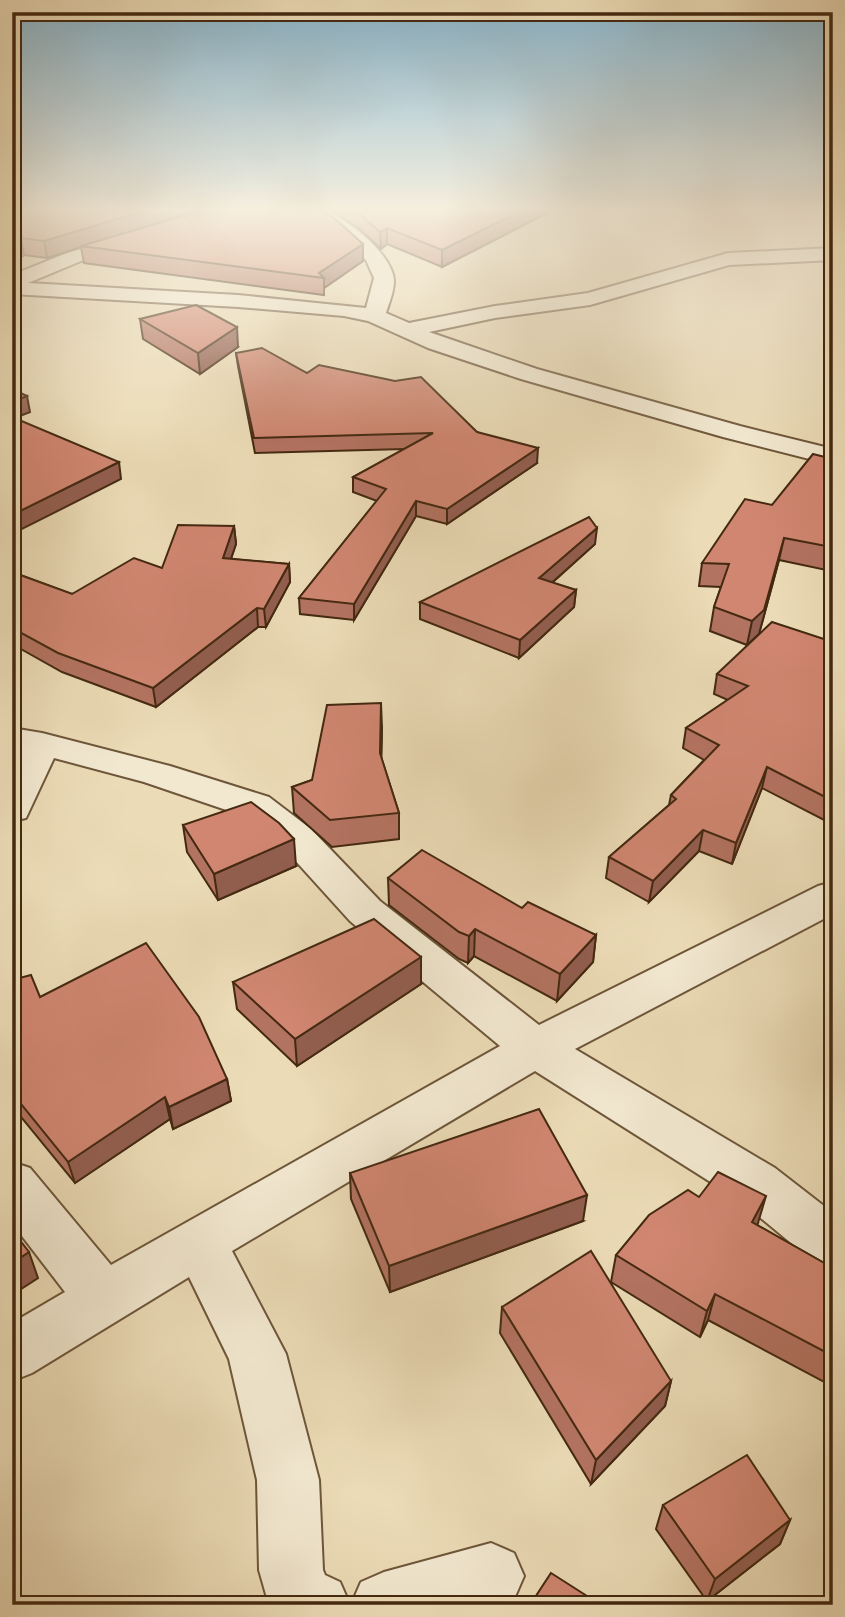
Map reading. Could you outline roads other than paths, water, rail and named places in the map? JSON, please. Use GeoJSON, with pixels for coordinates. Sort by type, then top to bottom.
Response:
{"type":"FeatureCollection","features":[{"type":"Feature","properties":{"kind":"street"},"geometry":{"type":"LineString","coordinates":[[374,316],[382,285]]}},
{"type":"Feature","properties":{"kind":"street"},"geometry":{"type":"LineString","coordinates":[[407,330],[495,312],[590,299],[636,285]]}},
{"type":"Feature","properties":{"kind":"street"},"geometry":{"type":"LineString","coordinates":[[12,288],[238,301],[344,310],[374,316],[436,343],[529,374],[732,432],[833,457]]}},
{"type":"Feature","properties":{"kind":"street"},"geometry":{"type":"LineString","coordinates":[[12,809],[27,741],[157,774],[255,806],[297,838],[365,911],[535,1048],[757,1184],[833,1245]]}},
{"type":"Feature","properties":{"kind":"street"},"geometry":{"type":"LineString","coordinates":[[12,1354],[199,1241],[535,1048],[833,896]]}},
{"type":"Feature","properties":{"kind":"street"},"geometry":{"type":"LineString","coordinates":[[12,1184],[105,1299]]}},
{"type":"Feature","properties":{"kind":"street"},"geometry":{"type":"LineString","coordinates":[[199,1241],[257,1353],[288,1480],[291,1570],[299,1598],[317,1605]]}},
{"type":"Feature","properties":{"kind":"street"},"geometry":{"type":"LineString","coordinates":[[384,1605],[491,1576]]}}]}
